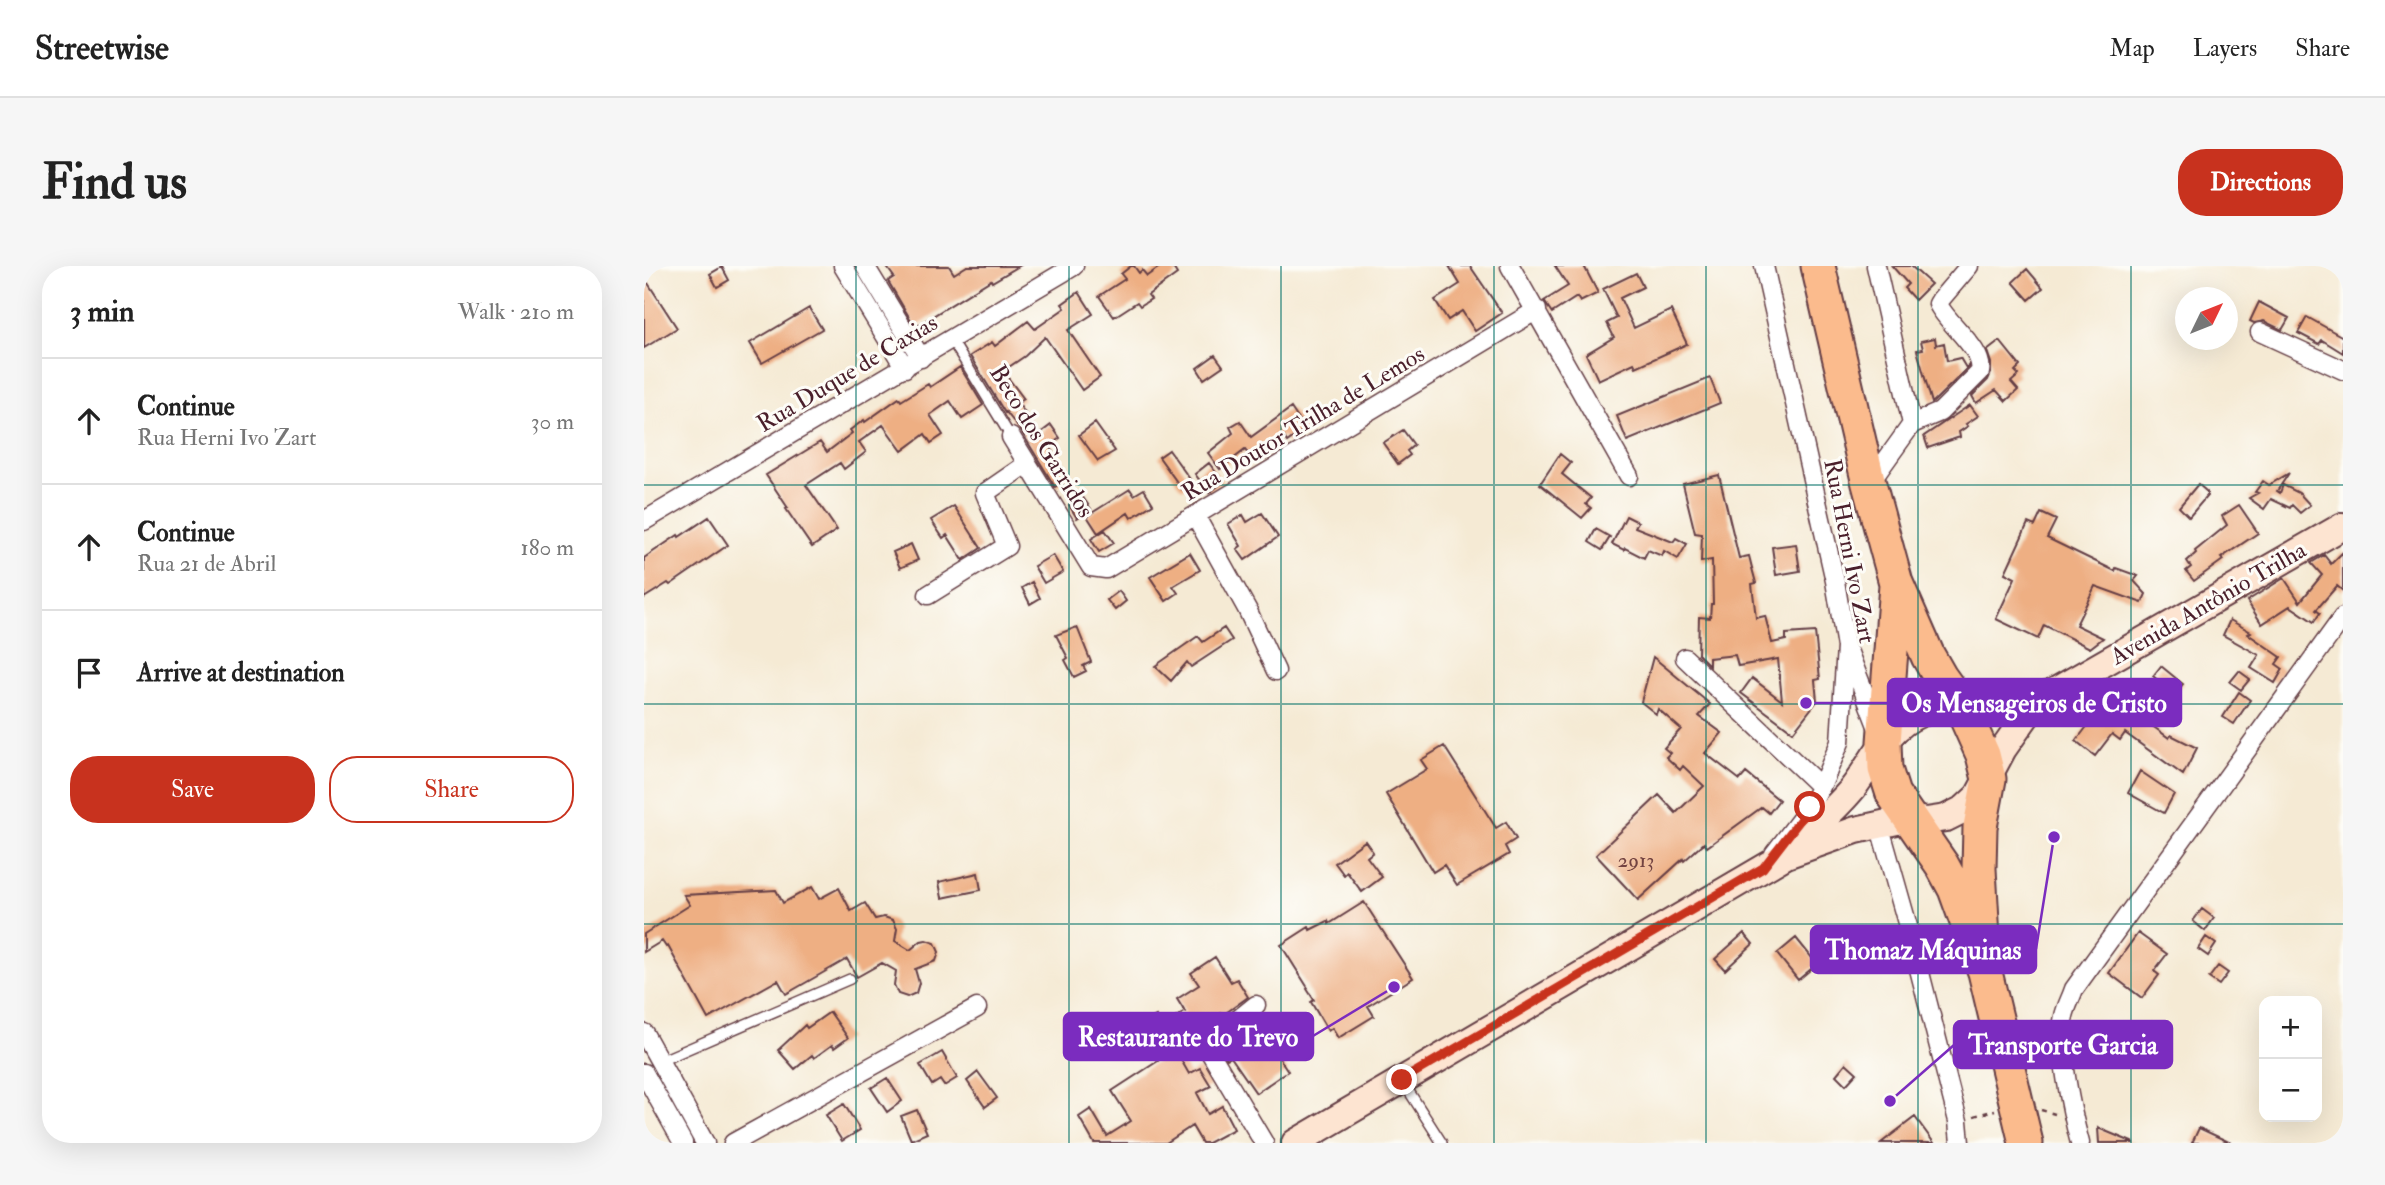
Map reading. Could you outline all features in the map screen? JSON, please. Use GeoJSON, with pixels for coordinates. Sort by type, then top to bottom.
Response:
{"type":"FeatureCollection","features":[{"type":"Feature","properties":{"kind":"highway"},"geometry":{"type":"LineString","coordinates":[[1818,266],[1869,484],[1896,583],[1928,656],[1961,706],[1983,755],[1989,779],[1980,827],[1979,869],[1985,972]]}},
{"type":"Feature","properties":{"kind":"highway"},"geometry":{"type":"LineString","coordinates":[[1896,583],[1884,742],[1885,769],[1893,794],[1895,821],[1942,865],[1955,889],[1985,972],[2026,1143]]}},
{"type":"Feature","properties":{"kind":"street"},"geometry":{"type":"LineString","coordinates":[[843,266],[905,368]]}},
{"type":"Feature","properties":{"kind":"street"},"geometry":{"type":"LineString","coordinates":[[865,266],[921,358]]}},
{"type":"Feature","properties":{"kind":"street","name":"Rua Duque de Caxias"},"geometry":{"type":"LineString","coordinates":[[644,521],[1074,266]]}},
{"type":"Feature","properties":{"kind":"street"},"geometry":{"type":"LineString","coordinates":[[1510,266],[1629,475]]}},
{"type":"Feature","properties":{"kind":"street","name":"Rua Herni Ivo Zart"},"geometry":{"type":"LineString","coordinates":[[1763,868],[1810,807],[1840,742],[1846,647],[1832,568],[1764,266]]}},
{"type":"Feature","properties":{"kind":"street"},"geometry":{"type":"LineString","coordinates":[[1876,266],[1912,424]]}},
{"type":"Feature","properties":{"kind":"street"},"geometry":{"type":"LineString","coordinates":[[1869,484],[1912,424],[1940,412],[1980,372],[1982,366],[1977,354],[1938,304],[1969,266]]}},
{"type":"Feature","properties":{"kind":"street","name":"Rua Doutor Trilha de Lemos"},"geometry":{"type":"LineString","coordinates":[[1091,567],[1106,569],[1537,310]]}},
{"type":"Feature","properties":{"kind":"street"},"geometry":{"type":"LineString","coordinates":[[2260,332],[2343,370]]}},
{"type":"Feature","properties":{"kind":"street","name":"Beco dos Garridos"},"geometry":{"type":"LineString","coordinates":[[1011,437],[1091,567]]}},
{"type":"Feature","properties":{"kind":"street"},"geometry":{"type":"LineString","coordinates":[[928,594],[1007,546],[985,493],[1027,464]]}},
{"type":"Feature","properties":{"kind":"street"},"geometry":{"type":"LineString","coordinates":[[1196,517],[1247,609],[1276,671]]}},
{"type":"Feature","properties":{"kind":"street","name":"Avenida Antônio Trilha"},"geometry":{"type":"LineString","coordinates":[[1989,779],[2003,749],[2036,702],[2343,526]]}},
{"type":"Feature","properties":{"kind":"street"},"geometry":{"type":"LineString","coordinates":[[2080,1143],[2073,1118],[2064,1053],[2063,1017],[2074,989],[2343,617]]}},
{"type":"Feature","properties":{"kind":"street"},"geometry":{"type":"LineString","coordinates":[[1846,647],[1884,742]]}},
{"type":"Feature","properties":{"kind":"street"},"geometry":{"type":"LineString","coordinates":[[1685,658],[1821,787]]}},
{"type":"Feature","properties":{"kind":"street","name":"Avenida Antônio Trilha"},"geometry":{"type":"LineString","coordinates":[[1961,706],[2036,702]]}},
{"type":"Feature","properties":{"kind":"street"},"geometry":{"type":"LineString","coordinates":[[1786,855],[1852,789],[1884,742],[1899,726],[1918,714],[1961,706]]}},
{"type":"Feature","properties":{"kind":"street"},"geometry":{"type":"LineString","coordinates":[[1295,1143],[1786,855],[1856,830],[1895,821],[1945,818],[1964,809],[1978,796],[1989,779]]}},
{"type":"Feature","properties":{"kind":"street"},"geometry":{"type":"LineString","coordinates":[[1895,821],[1912,943],[1958,1121],[1960,1143]]}},
{"type":"Feature","properties":{"kind":"street"},"geometry":{"type":"LineString","coordinates":[[1256,1005],[1210,1042],[1208,1049],[1264,1143]]}},
{"type":"Feature","properties":{"kind":"street"},"geometry":{"type":"LineString","coordinates":[[733,1143],[977,1008]]}},
{"type":"Feature","properties":{"kind":"street"},"geometry":{"type":"LineString","coordinates":[[644,1033],[705,1143]]}},
{"type":"Feature","properties":{"kind":"street"},"geometry":{"type":"LineString","coordinates":[[644,1073],[683,1143]]}},
{"type":"Feature","properties":{"kind":"lane","name":"Beco dos Garridos"},"geometry":{"type":"LineString","coordinates":[[951,339],[1011,437]]}},
{"type":"Feature","properties":{"kind":"lane"},"geometry":{"type":"LineString","coordinates":[[660,1061],[850,979]]}},
{"type":"Feature","properties":{"kind":"lane"},"geometry":{"type":"LineString","coordinates":[[1402,1080],[1441,1143]]}},
{"type":"Feature","properties":{"kind":"building"},"geometry":{"type":"Polygon","coordinates":[[[886,266],[949,266],[954,274],[967,266],[1019,266],[915,327],[888,281],[894,277],[886,266]]]}},
{"type":"Feature","properties":{"kind":"building"},"geometry":{"type":"Polygon","coordinates":[[[1131,266],[1139,273],[1142,270],[1147,276],[1161,266],[1172,266],[1177,274],[1148,295],[1151,299],[1140,306],[1137,302],[1114,317],[1099,296],[1125,279],[1121,274],[1131,266]]]}},
{"type":"Feature","properties":{"kind":"building"},"geometry":{"type":"Polygon","coordinates":[[[1449,266],[1470,266],[1502,313],[1475,331],[1462,311],[1448,320],[1435,300],[1460,284],[1449,266]]]}},
{"type":"Feature","properties":{"kind":"building"},"geometry":{"type":"Polygon","coordinates":[[[1555,266],[1584,266],[1598,293],[1580,302],[1577,297],[1552,313],[1544,301],[1568,286],[1555,266]]]}},
{"type":"Feature","properties":{"kind":"building"},"geometry":{"type":"Polygon","coordinates":[[[1892,266],[1911,266],[1931,284],[1915,300],[1904,288],[1908,284],[1892,266]]]}},
{"type":"Feature","properties":{"kind":"building"},"geometry":{"type":"Polygon","coordinates":[[[722,267],[729,280],[717,287],[710,274],[722,267]]]}},
{"type":"Feature","properties":{"kind":"building"},"geometry":{"type":"Polygon","coordinates":[[[2027,269],[2043,288],[2029,300],[2013,282],[2027,269]]]}},
{"type":"Feature","properties":{"kind":"building"},"geometry":{"type":"Polygon","coordinates":[[[1636,273],[1643,287],[1620,298],[1634,328],[1671,310],[1687,344],[1636,367],[1634,363],[1598,380],[1586,354],[1614,337],[1607,323],[1617,318],[1603,289],[1636,273]]]}},
{"type":"Feature","properties":{"kind":"building"},"geometry":{"type":"Polygon","coordinates":[[[644,277],[677,328],[644,348],[644,277]]]}},
{"type":"Feature","properties":{"kind":"building"},"geometry":{"type":"Polygon","coordinates":[[[1079,292],[1093,314],[1068,330],[1100,377],[1082,390],[1045,337],[1025,356],[1003,371],[1024,399],[1018,403],[1039,434],[1051,425],[1060,438],[1049,446],[1069,479],[1055,487],[970,356],[992,342],[995,346],[1028,321],[1035,329],[1065,308],[1062,304],[1079,292]]]}},
{"type":"Feature","properties":{"kind":"building"},"geometry":{"type":"Polygon","coordinates":[[[2259,302],[2289,318],[2282,330],[2264,321],[2250,321],[2259,302]]]}},
{"type":"Feature","properties":{"kind":"building"},"geometry":{"type":"Polygon","coordinates":[[[809,308],[822,329],[762,363],[750,343],[809,308]]]}},
{"type":"Feature","properties":{"kind":"building"},"geometry":{"type":"Polygon","coordinates":[[[2307,317],[2343,337],[2343,353],[2322,340],[2319,344],[2298,333],[2307,317]]]}},
{"type":"Feature","properties":{"kind":"building"},"geometry":{"type":"Polygon","coordinates":[[[1935,338],[1936,345],[1944,343],[1947,361],[1960,358],[1966,368],[1969,367],[1932,403],[1917,350],[1923,349],[1921,341],[1935,338]]]}},
{"type":"Feature","properties":{"kind":"building"},"geometry":{"type":"Polygon","coordinates":[[[2000,341],[2020,366],[2015,371],[2019,375],[2011,382],[2018,390],[2006,401],[1996,390],[1976,403],[1972,396],[1988,380],[1991,373],[1987,351],[2000,341]]]}},
{"type":"Feature","properties":{"kind":"building"},"geometry":{"type":"Polygon","coordinates":[[[1215,355],[1223,366],[1204,379],[1197,368],[1215,355]]]}},
{"type":"Feature","properties":{"kind":"building"},"geometry":{"type":"Polygon","coordinates":[[[960,367],[983,405],[962,419],[950,401],[930,415],[943,435],[931,443],[925,434],[902,451],[883,425],[859,442],[866,452],[844,469],[840,463],[806,485],[837,530],[812,547],[766,475],[820,442],[827,452],[864,420],[865,422],[899,398],[901,401],[928,384],[930,387],[960,367]]]}},
{"type":"Feature","properties":{"kind":"building"},"geometry":{"type":"Polygon","coordinates":[[[1710,378],[1720,403],[1627,441],[1617,416],[1710,378]]]}},
{"type":"Feature","properties":{"kind":"building"},"geometry":{"type":"Polygon","coordinates":[[[1970,405],[1978,416],[1959,432],[1960,437],[1928,448],[1924,436],[1970,405]]]}},
{"type":"Feature","properties":{"kind":"building"},"geometry":{"type":"Polygon","coordinates":[[[1291,408],[1305,429],[1287,442],[1283,436],[1263,450],[1261,447],[1249,455],[1245,450],[1220,469],[1208,453],[1233,433],[1230,427],[1240,421],[1251,437],[1291,408]]]}},
{"type":"Feature","properties":{"kind":"building"},"geometry":{"type":"Polygon","coordinates":[[[1095,423],[1115,451],[1098,461],[1079,435],[1095,423]]]}},
{"type":"Feature","properties":{"kind":"building"},"geometry":{"type":"Polygon","coordinates":[[[1403,430],[1414,445],[1407,451],[1410,455],[1398,464],[1383,443],[1403,430]]]}},
{"type":"Feature","properties":{"kind":"building"},"geometry":{"type":"Polygon","coordinates":[[[1169,450],[1192,482],[1182,489],[1159,457],[1169,450]]]}},
{"type":"Feature","properties":{"kind":"building"},"geometry":{"type":"Polygon","coordinates":[[[1560,454],[1571,463],[1562,474],[1591,498],[1586,504],[1591,508],[1582,518],[1540,484],[1560,454]]]}},
{"type":"Feature","properties":{"kind":"building"},"geometry":{"type":"Polygon","coordinates":[[[1209,463],[1223,482],[1209,493],[1195,474],[1209,463]]]}},
{"type":"Feature","properties":{"kind":"building"},"geometry":{"type":"Polygon","coordinates":[[[2289,473],[2277,491],[2280,493],[2283,485],[2299,493],[2310,505],[2300,513],[2292,505],[2290,508],[2271,499],[2264,509],[2249,498],[2258,493],[2255,492],[2263,481],[2269,485],[2289,473]]]}},
{"type":"Feature","properties":{"kind":"building"},"geometry":{"type":"Polygon","coordinates":[[[1719,475],[1739,558],[1749,556],[1756,583],[1752,584],[1756,618],[1765,616],[1772,643],[1786,640],[1786,634],[1815,632],[1820,679],[1815,680],[1817,701],[1793,732],[1741,693],[1752,678],[1782,701],[1778,659],[1738,666],[1735,655],[1709,658],[1709,665],[1698,654],[1699,617],[1710,618],[1713,604],[1712,560],[1701,562],[1702,534],[1695,533],[1683,484],[1719,475]]]}},
{"type":"Feature","properties":{"kind":"building"},"geometry":{"type":"Polygon","coordinates":[[[2198,484],[2207,492],[2207,496],[2189,517],[2179,507],[2198,484]]]}},
{"type":"Feature","properties":{"kind":"building"},"geometry":{"type":"Polygon","coordinates":[[[1130,489],[1134,495],[1144,489],[1153,504],[1131,518],[1128,513],[1098,533],[1087,516],[1130,489]]]}},
{"type":"Feature","properties":{"kind":"building"},"geometry":{"type":"Polygon","coordinates":[[[1082,496],[1091,509],[1077,518],[1069,505],[1082,496]]]}},
{"type":"Feature","properties":{"kind":"building"},"geometry":{"type":"Polygon","coordinates":[[[2239,505],[2258,533],[2221,558],[2223,560],[2194,581],[2186,571],[2191,567],[2187,561],[2227,525],[2222,516],[2239,505]]]}},
{"type":"Feature","properties":{"kind":"building"},"geometry":{"type":"Polygon","coordinates":[[[954,506],[981,548],[963,560],[947,535],[943,538],[931,520],[954,506]]]}},
{"type":"Feature","properties":{"kind":"building"},"geometry":{"type":"Polygon","coordinates":[[[1262,513],[1278,537],[1245,560],[1237,549],[1241,546],[1228,524],[1243,515],[1247,522],[1262,513]]]}},
{"type":"Feature","properties":{"kind":"building"},"geometry":{"type":"Polygon","coordinates":[[[2041,513],[2056,520],[2047,538],[2115,571],[2116,568],[2138,576],[2134,581],[2146,594],[2142,603],[2095,586],[2076,625],[2103,638],[2090,648],[2044,625],[2038,639],[1996,619],[2015,578],[2005,573],[2028,523],[2035,526],[2041,513]]]}},
{"type":"Feature","properties":{"kind":"building"},"geometry":{"type":"Polygon","coordinates":[[[1626,516],[1638,522],[1635,527],[1673,542],[1676,538],[1687,544],[1678,559],[1664,551],[1662,556],[1648,550],[1644,558],[1612,544],[1626,516]]]}},
{"type":"Feature","properties":{"kind":"building"},"geometry":{"type":"Polygon","coordinates":[[[709,517],[728,545],[670,585],[668,583],[644,598],[644,558],[709,517]]]}},
{"type":"Feature","properties":{"kind":"building"},"geometry":{"type":"Polygon","coordinates":[[[1596,529],[1610,537],[1602,550],[1589,542],[1596,529]]]}},
{"type":"Feature","properties":{"kind":"building"},"geometry":{"type":"Polygon","coordinates":[[[1105,530],[1114,543],[1099,552],[1091,539],[1105,530]]]}},
{"type":"Feature","properties":{"kind":"building"},"geometry":{"type":"Polygon","coordinates":[[[911,544],[918,560],[900,568],[893,552],[911,544]]]}},
{"type":"Feature","properties":{"kind":"building"},"geometry":{"type":"Polygon","coordinates":[[[1796,544],[1800,571],[1776,575],[1772,547],[1796,544]]]}},
{"type":"Feature","properties":{"kind":"building"},"geometry":{"type":"Polygon","coordinates":[[[2343,552],[2343,591],[2337,586],[2316,610],[2320,613],[2314,622],[2290,606],[2262,624],[2247,601],[2284,578],[2300,602],[2322,575],[2311,563],[2324,555],[2331,564],[2343,552]]]}},
{"type":"Feature","properties":{"kind":"building"},"geometry":{"type":"Polygon","coordinates":[[[1190,553],[1200,570],[1173,586],[1178,593],[1166,601],[1150,577],[1190,553]]]}},
{"type":"Feature","properties":{"kind":"building"},"geometry":{"type":"Polygon","coordinates":[[[1053,555],[1063,572],[1044,583],[1034,566],[1053,555]]]}},
{"type":"Feature","properties":{"kind":"building"},"geometry":{"type":"Polygon","coordinates":[[[1032,582],[1040,598],[1030,604],[1022,588],[1032,582]]]}},
{"type":"Feature","properties":{"kind":"building"},"geometry":{"type":"Polygon","coordinates":[[[1119,591],[1126,601],[1115,610],[1107,600],[1119,591]]]}},
{"type":"Feature","properties":{"kind":"building"},"geometry":{"type":"Polygon","coordinates":[[[2230,620],[2251,632],[2248,634],[2281,657],[2276,664],[2283,669],[2275,683],[2251,668],[2259,655],[2223,635],[2230,620]]]}},
{"type":"Feature","properties":{"kind":"building"},"geometry":{"type":"Polygon","coordinates":[[[1077,627],[1091,662],[1083,666],[1086,671],[1074,677],[1056,635],[1077,627]]]}},
{"type":"Feature","properties":{"kind":"building"},"geometry":{"type":"Polygon","coordinates":[[[1224,628],[1232,640],[1191,667],[1187,662],[1171,681],[1155,666],[1198,636],[1203,642],[1224,628]]]}},
{"type":"Feature","properties":{"kind":"building"},"geometry":{"type":"Polygon","coordinates":[[[1653,657],[1710,704],[1699,716],[1722,733],[1705,753],[1740,780],[1746,773],[1779,800],[1769,813],[1762,807],[1707,847],[1704,843],[1638,900],[1596,855],[1659,795],[1676,813],[1704,786],[1683,766],[1680,770],[1666,757],[1670,753],[1664,748],[1681,729],[1658,709],[1656,714],[1641,702],[1653,657]]]}},
{"type":"Feature","properties":{"kind":"building"},"geometry":{"type":"Polygon","coordinates":[[[2161,666],[2183,684],[2174,694],[2153,676],[2161,666]]]}},
{"type":"Feature","properties":{"kind":"building"},"geometry":{"type":"Polygon","coordinates":[[[2239,671],[2250,679],[2241,690],[2230,682],[2239,671]]]}},
{"type":"Feature","properties":{"kind":"building"},"geometry":{"type":"Polygon","coordinates":[[[2239,692],[2250,700],[2234,724],[2223,717],[2239,692]]]}},
{"type":"Feature","properties":{"kind":"building"},"geometry":{"type":"Polygon","coordinates":[[[2129,709],[2169,738],[2171,735],[2197,748],[2183,775],[2125,733],[2120,740],[2112,734],[2095,756],[2076,741],[2092,720],[2098,724],[2107,712],[2121,719],[2129,709]]]}},
{"type":"Feature","properties":{"kind":"building"},"geometry":{"type":"Polygon","coordinates":[[[1444,746],[1496,828],[1506,822],[1516,839],[1505,846],[1509,854],[1457,885],[1444,865],[1433,872],[1386,794],[1427,769],[1421,760],[1444,746]]]}},
{"type":"Feature","properties":{"kind":"building"},"geometry":{"type":"Polygon","coordinates":[[[2140,771],[2174,794],[2164,813],[2128,793],[2140,771]]]}},
{"type":"Feature","properties":{"kind":"building"},"geometry":{"type":"Polygon","coordinates":[[[1365,841],[1373,852],[1367,857],[1382,877],[1362,892],[1347,872],[1344,875],[1335,863],[1365,841]]]}},
{"type":"Feature","properties":{"kind":"building"},"geometry":{"type":"Polygon","coordinates":[[[978,873],[981,890],[942,898],[939,882],[978,873]]]}},
{"type":"Feature","properties":{"kind":"building"},"geometry":{"type":"Polygon","coordinates":[[[812,887],[819,899],[839,888],[851,911],[865,903],[875,919],[884,917],[893,920],[897,929],[895,941],[910,950],[921,941],[935,943],[939,952],[936,961],[915,969],[919,983],[916,993],[907,997],[898,994],[894,985],[896,971],[882,963],[857,977],[847,959],[786,994],[778,980],[708,1019],[668,946],[662,941],[644,952],[644,934],[690,905],[684,895],[776,890],[783,903],[812,887]]]}},
{"type":"Feature","properties":{"kind":"building"},"geometry":{"type":"Polygon","coordinates":[[[1364,902],[1413,978],[1368,1006],[1374,1016],[1338,1038],[1332,1028],[1328,1031],[1311,1002],[1314,1000],[1308,988],[1281,945],[1309,927],[1310,930],[1328,921],[1329,924],[1364,902]]]}},
{"type":"Feature","properties":{"kind":"building"},"geometry":{"type":"Polygon","coordinates":[[[2202,909],[2214,918],[2205,931],[2193,921],[2202,909]]]}},
{"type":"Feature","properties":{"kind":"building"},"geometry":{"type":"Polygon","coordinates":[[[1744,933],[1753,944],[1725,970],[1715,959],[1744,933]]]}},
{"type":"Feature","properties":{"kind":"building"},"geometry":{"type":"Polygon","coordinates":[[[2138,933],[2167,954],[2154,971],[2159,975],[2142,998],[2109,973],[2138,933]]]}},
{"type":"Feature","properties":{"kind":"building"},"geometry":{"type":"Polygon","coordinates":[[[2206,937],[2216,944],[2208,956],[2198,949],[2206,937]]]}},
{"type":"Feature","properties":{"kind":"building"},"geometry":{"type":"Polygon","coordinates":[[[1796,938],[1817,964],[1798,980],[1777,954],[1796,938]]]}},
{"type":"Feature","properties":{"kind":"building"},"geometry":{"type":"Polygon","coordinates":[[[1215,957],[1231,982],[1237,979],[1248,997],[1223,1015],[1222,1013],[1172,1044],[1189,1074],[1200,1068],[1211,1086],[1197,1093],[1208,1114],[1222,1106],[1234,1129],[1208,1143],[1202,1143],[1192,1126],[1166,1143],[1094,1143],[1079,1117],[1091,1109],[1107,1136],[1131,1121],[1112,1091],[1158,1061],[1137,1027],[1156,1016],[1161,1026],[1185,1012],[1177,999],[1199,985],[1191,973],[1215,957]]]}},
{"type":"Feature","properties":{"kind":"building"},"geometry":{"type":"Polygon","coordinates":[[[2218,966],[2228,973],[2219,985],[2209,978],[2218,966]]]}},
{"type":"Feature","properties":{"kind":"building"},"geometry":{"type":"Polygon","coordinates":[[[830,1012],[848,1038],[814,1058],[812,1055],[795,1069],[778,1050],[805,1025],[807,1028],[830,1012]]]}},
{"type":"Feature","properties":{"kind":"building"},"geometry":{"type":"Polygon","coordinates":[[[1253,1037],[1262,1049],[1270,1044],[1288,1071],[1256,1093],[1231,1057],[1227,1059],[1221,1048],[1228,1042],[1233,1051],[1253,1037]]]}},
{"type":"Feature","properties":{"kind":"building"},"geometry":{"type":"Polygon","coordinates":[[[942,1052],[957,1078],[944,1086],[940,1080],[932,1085],[920,1065],[942,1052]]]}},
{"type":"Feature","properties":{"kind":"building"},"geometry":{"type":"Polygon","coordinates":[[[1846,1063],[1857,1073],[1846,1085],[1836,1075],[1846,1063]]]}},
{"type":"Feature","properties":{"kind":"building"},"geometry":{"type":"Polygon","coordinates":[[[978,1072],[997,1098],[985,1107],[967,1081],[978,1072]]]}},
{"type":"Feature","properties":{"kind":"building"},"geometry":{"type":"Polygon","coordinates":[[[887,1078],[902,1101],[887,1112],[871,1088],[887,1078]]]}},
{"type":"Feature","properties":{"kind":"building"},"geometry":{"type":"Polygon","coordinates":[[[844,1104],[860,1130],[842,1141],[826,1115],[844,1104]]]}},
{"type":"Feature","properties":{"kind":"building"},"geometry":{"type":"Polygon","coordinates":[[[917,1110],[927,1133],[911,1140],[901,1116],[917,1110]]]}},
{"type":"Feature","properties":{"kind":"building"},"geometry":{"type":"Polygon","coordinates":[[[1915,1117],[1934,1143],[1881,1143],[1915,1117]]]}},
{"type":"Feature","properties":{"kind":"building"},"geometry":{"type":"Polygon","coordinates":[[[2098,1128],[2134,1143],[2099,1143],[2098,1128]]]}},
{"type":"Feature","properties":{"kind":"building"},"geometry":{"type":"Polygon","coordinates":[[[2199,1128],[2231,1143],[2192,1143],[2199,1128]]]}},
{"type":"Feature","properties":{"kind":"place","name":"Os Mensageiros de Cristo"},"geometry":{"type":"Point","coordinates":[1806,703]}},
{"type":"Feature","properties":{"kind":"place","name":"Thomaz Máquinas"},"geometry":{"type":"Point","coordinates":[2054,837]}},
{"type":"Feature","properties":{"kind":"place","name":"Restaurante do Trevo"},"geometry":{"type":"Point","coordinates":[1394,987]}},
{"type":"Feature","properties":{"kind":"place","name":"Transporte Garcia"},"geometry":{"type":"Point","coordinates":[1890,1101]}},
{"type":"Feature","properties":{"kind":"route"},"geometry":{"type":"LineString","coordinates":[[1402,1080],[1763,868],[1810,807]]}}]}
